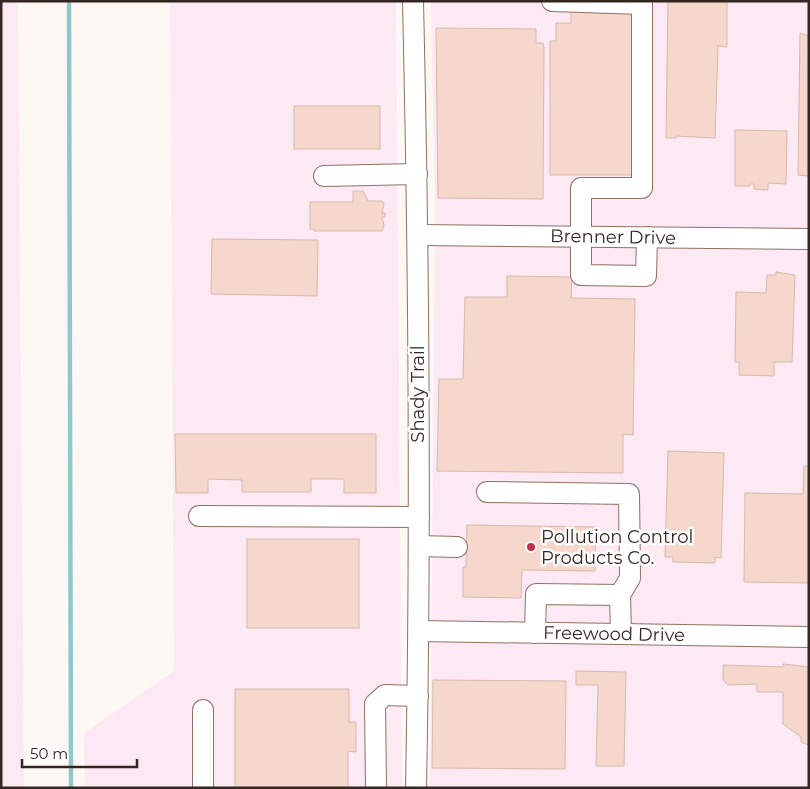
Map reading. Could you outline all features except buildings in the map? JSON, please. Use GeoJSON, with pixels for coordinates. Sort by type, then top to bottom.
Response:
{"type":"FeatureCollection","features":[{"type":"Feature","properties":{"kind":"street","name":"Shady Trail"},"geometry":{"type":"LineString","coordinates":[[413,1],[418,235],[419,631],[416,788]]}},
{"type":"Feature","properties":{"kind":"street"},"geometry":{"type":"LineString","coordinates":[[552,1],[642,4],[642,188],[581,188],[580,275],[646,276],[647,237]]}},
{"type":"Feature","properties":{"kind":"street"},"geometry":{"type":"LineString","coordinates":[[324,176],[417,174]]}},
{"type":"Feature","properties":{"kind":"street","name":"Brenner Drive"},"geometry":{"type":"LineString","coordinates":[[418,235],[809,239]]}},
{"type":"Feature","properties":{"kind":"street"},"geometry":{"type":"LineString","coordinates":[[487,492],[629,494],[630,578],[620,594],[621,634]]}},
{"type":"Feature","properties":{"kind":"street"},"geometry":{"type":"LineString","coordinates":[[199,516],[418,517]]}},
{"type":"Feature","properties":{"kind":"street"},"geometry":{"type":"LineString","coordinates":[[418,546],[457,548]]}},
{"type":"Feature","properties":{"kind":"street"},"geometry":{"type":"LineString","coordinates":[[535,633],[536,594],[620,594]]}},
{"type":"Feature","properties":{"kind":"street","name":"Freewood Drive"},"geometry":{"type":"LineString","coordinates":[[419,631],[809,637]]}},
{"type":"Feature","properties":{"kind":"street"},"geometry":{"type":"LineString","coordinates":[[376,788],[375,704],[385,695],[418,696]]}},
{"type":"Feature","properties":{"kind":"street"},"geometry":{"type":"LineString","coordinates":[[203,710],[203,788]]}},
{"type":"Feature","properties":{"kind":"shaded area"},"geometry":{"type":"Polygon","coordinates":[[[1,1],[18,1],[24,788],[1,788],[1,1]]]}},
{"type":"Feature","properties":{"kind":"shaded area"},"geometry":{"type":"Polygon","coordinates":[[[170,1],[396,1],[402,788],[85,788],[84,733],[174,671],[170,1]]]}},
{"type":"Feature","properties":{"kind":"shaded area"},"geometry":{"type":"Polygon","coordinates":[[[431,1],[809,1],[809,788],[430,788],[435,210],[431,1]]]}},
{"type":"Feature","properties":{"kind":"waterway"},"geometry":{"type":"LineString","coordinates":[[69,1],[71,788]]}},
{"type":"Feature","properties":{"kind":"place","name":"Pollution Control Products Co."},"geometry":{"type":"Point","coordinates":[531,547]}}]}
